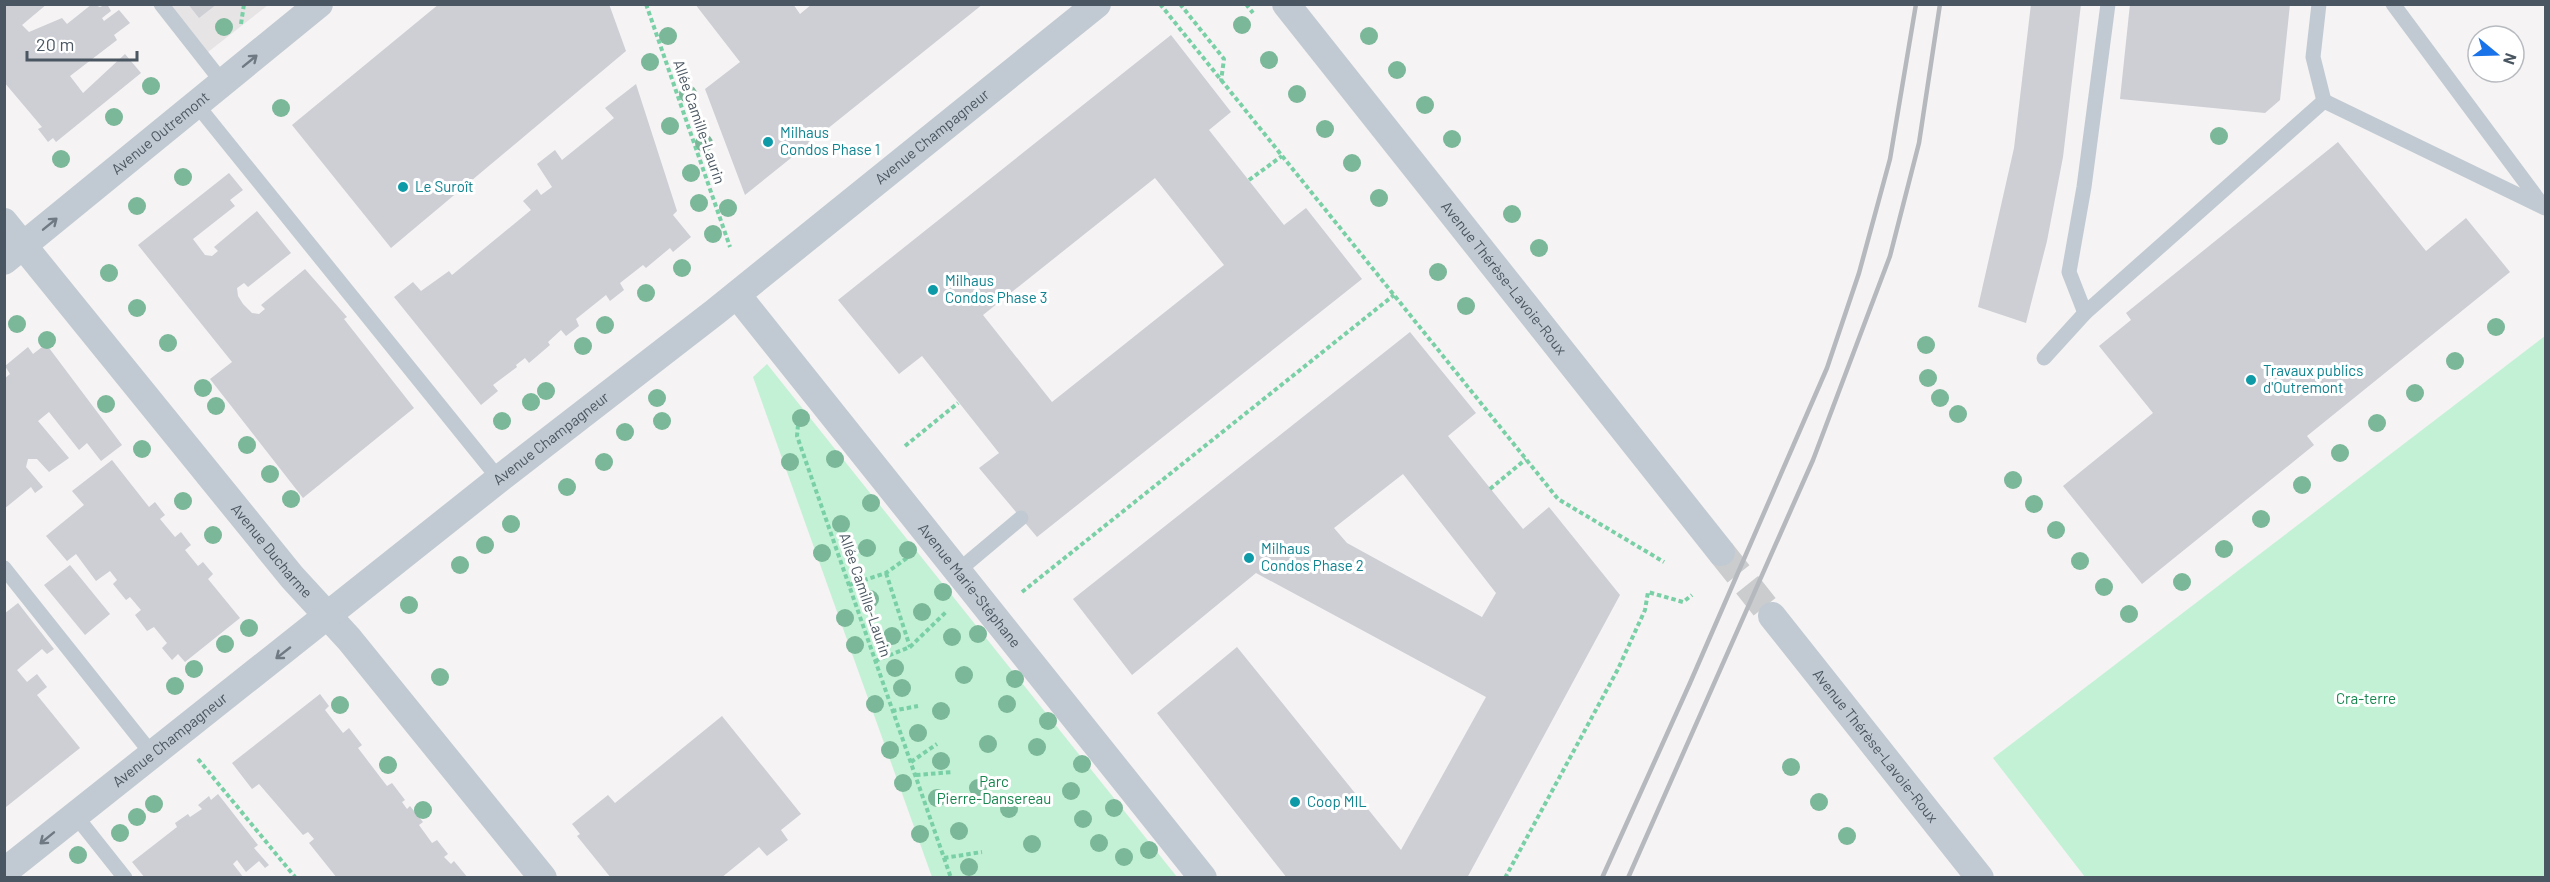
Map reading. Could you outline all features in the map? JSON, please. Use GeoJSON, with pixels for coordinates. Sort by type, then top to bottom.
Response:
{"type":"FeatureCollection","features":[{"type":"Feature","properties":{"kind":"street","name":"Avenue Outremont"},"geometry":{"type":"LineString","coordinates":[[14,254],[319,4]]}},
{"type":"Feature","properties":{"kind":"street","name":"Avenue Champagneur"},"geometry":{"type":"LineString","coordinates":[[4,872],[499,479],[737,295],[1097,4]]}},
{"type":"Feature","properties":{"kind":"street","name":"Avenue Thérèse-Lavoie-Roux"},"geometry":{"type":"LineString","coordinates":[[1286,4],[1720,552]]}},
{"type":"Feature","properties":{"kind":"street","name":"Avenue Ducharme"},"geometry":{"type":"LineString","coordinates":[[4,222],[14,254],[328,616],[543,878]]}},
{"type":"Feature","properties":{"kind":"street","name":"Avenue Marie-Stéphane"},"geometry":{"type":"LineString","coordinates":[[737,295],[1203,878]]}},
{"type":"Feature","properties":{"kind":"street","name":"Avenue Thérèse-Lavoie-Roux"},"geometry":{"type":"LineString","coordinates":[[1772,616],[1980,878]]}},
{"type":"Feature","properties":{"kind":"lane"},"geometry":{"type":"LineString","coordinates":[[161,4],[223,82]]}},
{"type":"Feature","properties":{"kind":"lane"},"geometry":{"type":"LineString","coordinates":[[2085,313],[2069,272],[2084,187],[2108,4]]}},
{"type":"Feature","properties":{"kind":"lane"},"geometry":{"type":"LineString","coordinates":[[2319,4],[2313,57],[2324,101]]}},
{"type":"Feature","properties":{"kind":"lane"},"geometry":{"type":"LineString","coordinates":[[2393,4],[2545,208]]}},
{"type":"Feature","properties":{"kind":"lane"},"geometry":{"type":"LineString","coordinates":[[2044,358],[2085,313],[2324,101]]}},
{"type":"Feature","properties":{"kind":"lane"},"geometry":{"type":"LineString","coordinates":[[2324,101],[2545,208]]}},
{"type":"Feature","properties":{"kind":"lane"},"geometry":{"type":"LineString","coordinates":[[197,105],[499,479]]}},
{"type":"Feature","properties":{"kind":"lane"},"geometry":{"type":"LineString","coordinates":[[959,570],[1022,518]]}},
{"type":"Feature","properties":{"kind":"lane"},"geometry":{"type":"LineString","coordinates":[[4,568],[10,585],[152,754]]}},
{"type":"Feature","properties":{"kind":"lane"},"geometry":{"type":"LineString","coordinates":[[75,815],[125,878]]}},
{"type":"Feature","properties":{"kind":"path"},"geometry":{"type":"LineString","coordinates":[[243,31],[240,21],[244,4]]}},
{"type":"Feature","properties":{"kind":"path","name":"Allée Camille-Laurin"},"geometry":{"type":"LineString","coordinates":[[646,4],[730,247]]}},
{"type":"Feature","properties":{"kind":"path"},"geometry":{"type":"LineString","coordinates":[[1160,4],[1558,499],[1664,562]]}},
{"type":"Feature","properties":{"kind":"path"},"geometry":{"type":"LineString","coordinates":[[1180,4],[1224,59],[1221,81]]}},
{"type":"Feature","properties":{"kind":"path"},"geometry":{"type":"LineString","coordinates":[[1249,180],[1282,156]]}},
{"type":"Feature","properties":{"kind":"path"},"geometry":{"type":"LineString","coordinates":[[1022,592],[1394,296]]}},
{"type":"Feature","properties":{"kind":"path"},"geometry":{"type":"LineString","coordinates":[[905,447],[958,403]]}},
{"type":"Feature","properties":{"kind":"path","name":"Allée Camille-Laurin"},"geometry":{"type":"LineString","coordinates":[[792,415],[798,424],[796,436],[951,878]]}},
{"type":"Feature","properties":{"kind":"path"},"geometry":{"type":"LineString","coordinates":[[1490,489],[1526,459]]}},
{"type":"Feature","properties":{"kind":"path"},"geometry":{"type":"LineString","coordinates":[[849,585],[886,573],[908,558]]}},
{"type":"Feature","properties":{"kind":"path"},"geometry":{"type":"LineString","coordinates":[[886,573],[910,647]]}},
{"type":"Feature","properties":{"kind":"path"},"geometry":{"type":"LineString","coordinates":[[1505,878],[1618,669],[1645,610],[1648,592],[1683,602],[1692,595]]}},
{"type":"Feature","properties":{"kind":"path"},"geometry":{"type":"LineString","coordinates":[[875,661],[910,647],[946,612]]}},
{"type":"Feature","properties":{"kind":"path"},"geometry":{"type":"LineString","coordinates":[[892,711],[918,706]]}},
{"type":"Feature","properties":{"kind":"path"},"geometry":{"type":"LineString","coordinates":[[911,762],[937,744]]}},
{"type":"Feature","properties":{"kind":"path"},"geometry":{"type":"LineString","coordinates":[[196,756],[295,877]]}},
{"type":"Feature","properties":{"kind":"path"},"geometry":{"type":"LineString","coordinates":[[916,775],[953,772]]}},
{"type":"Feature","properties":{"kind":"path"},"geometry":{"type":"LineString","coordinates":[[944,858],[982,852]]}},
{"type":"Feature","properties":{"kind":"shaded area"},"geometry":{"type":"Polygon","coordinates":[[[170,5],[268,5],[208,52],[170,5]]]}},
{"type":"Feature","properties":{"kind":"green space","name":"Cra-terre"},"geometry":{"type":"Polygon","coordinates":[[[2545,336],[2545,877],[2085,877],[1993,758],[2545,336]]]}},
{"type":"Feature","properties":{"kind":"green space","name":"Parc Pierre-Dansereau"},"geometry":{"type":"Polygon","coordinates":[[[767,364],[1177,877],[932,877],[753,377],[767,364]]]}},
{"type":"Feature","properties":{"kind":"building"},"geometry":{"type":"Polygon","coordinates":[[[4,4],[47,4],[22,25],[29,32],[62,18],[67,24],[92,4],[100,7],[107,4],[111,11],[102,18],[104,21],[119,10],[130,23],[114,35],[117,40],[70,76],[83,93],[125,54],[141,73],[56,142],[53,138],[48,142],[38,129],[42,127],[4,82],[4,4]]]}},
{"type":"Feature","properties":{"kind":"building"},"geometry":{"type":"Polygon","coordinates":[[[188,4],[217,4],[199,18],[188,4]]]}},
{"type":"Feature","properties":{"kind":"building","name":"Le Suroît"},"geometry":{"type":"Polygon","coordinates":[[[439,4],[609,4],[626,51],[391,248],[292,125],[439,4]]]}},
{"type":"Feature","properties":{"kind":"building","name":"Milhaus Condos Phase 1"},"geometry":{"type":"Polygon","coordinates":[[[695,4],[793,4],[800,14],[812,4],[983,4],[745,195],[705,89],[740,62],[695,4]]]}},
{"type":"Feature","properties":{"kind":"building"},"geometry":{"type":"Polygon","coordinates":[[[2031,4],[2081,4],[2063,157],[2047,241],[2026,323],[1978,307],[2014,148],[2031,4]]]}},
{"type":"Feature","properties":{"kind":"building"},"geometry":{"type":"Polygon","coordinates":[[[2130,4],[2290,4],[2280,100],[2265,113],[2120,99],[2130,4]]]}},
{"type":"Feature","properties":{"kind":"building","name":"Milhaus Condos Phase 3"},"geometry":{"type":"Polygon","coordinates":[[[1171,35],[1231,112],[1209,130],[1284,225],[1306,208],[1362,279],[1037,537],[979,468],[999,453],[922,356],[899,374],[838,300],[1171,35]],[[1155,178],[983,315],[1052,402],[1224,265],[1155,178]]]}},
{"type":"Feature","properties":{"kind":"building"},"geometry":{"type":"Polygon","coordinates":[[[636,84],[677,211],[673,215],[691,237],[673,252],[670,248],[646,268],[643,265],[620,283],[624,290],[610,301],[606,295],[576,319],[579,326],[566,336],[561,330],[548,342],[550,345],[529,363],[525,358],[516,365],[517,367],[493,385],[498,391],[481,405],[394,297],[413,282],[421,291],[449,271],[452,275],[531,210],[523,201],[537,189],[541,195],[552,187],[537,164],[555,150],[562,160],[614,118],[605,108],[636,84]]]}},
{"type":"Feature","properties":{"kind":"building","name":"Travaux publics d'Outremont"},"geometry":{"type":"Polygon","coordinates":[[[2338,142],[2426,251],[2466,218],[2510,272],[2307,436],[2314,445],[2142,584],[2063,486],[2153,413],[2099,346],[2131,320],[2126,313],[2338,142]]]}},
{"type":"Feature","properties":{"kind":"building"},"geometry":{"type":"Polygon","coordinates":[[[229,173],[243,190],[230,200],[235,206],[193,239],[205,255],[212,256],[218,251],[214,247],[257,211],[291,253],[248,287],[244,283],[237,288],[238,296],[243,304],[252,313],[259,314],[265,309],[261,305],[305,269],[347,317],[344,319],[414,408],[303,498],[210,379],[232,362],[138,245],[229,173]]]}},
{"type":"Feature","properties":{"kind":"building","name":"Milhaus Condos Phase 2"},"geometry":{"type":"Polygon","coordinates":[[[1410,332],[1476,413],[1448,436],[1523,529],[1549,507],[1620,595],[1467,878],[1287,878],[1157,713],[1237,647],[1401,850],[1486,697],[1256,573],[1132,675],[1073,599],[1410,332]],[[1403,474],[1334,528],[1347,543],[1482,617],[1496,593],[1403,474]]]}},
{"type":"Feature","properties":{"kind":"building"},"geometry":{"type":"Polygon","coordinates":[[[46,344],[122,445],[101,461],[87,443],[79,450],[49,412],[38,421],[69,458],[49,472],[37,459],[28,459],[26,467],[43,487],[35,493],[31,487],[4,509],[4,379],[10,374],[5,366],[28,347],[33,354],[46,344]]]}},
{"type":"Feature","properties":{"kind":"building"},"geometry":{"type":"Polygon","coordinates":[[[112,460],[149,507],[155,502],[165,515],[160,519],[175,537],[181,532],[191,545],[185,550],[198,566],[203,562],[213,574],[208,579],[240,618],[185,662],[178,654],[172,660],[162,648],[167,643],[154,627],[147,631],[135,615],[141,610],[130,597],[126,600],[113,584],[117,580],[110,571],[96,581],[76,554],[67,561],[46,536],[84,505],[72,491],[112,460]]]}},
{"type":"Feature","properties":{"kind":"building"},"geometry":{"type":"Polygon","coordinates":[[[70,565],[110,614],[85,635],[44,585],[70,565]]]}},
{"type":"Feature","properties":{"kind":"building"},"geometry":{"type":"Polygon","coordinates":[[[18,603],[54,649],[47,654],[42,649],[17,670],[27,682],[37,674],[47,687],[37,695],[80,748],[6,807],[4,614],[18,603]]]}},
{"type":"Feature","properties":{"kind":"building"},"geometry":{"type":"Polygon","coordinates":[[[320,694],[329,706],[325,710],[343,733],[349,728],[362,745],[358,748],[387,786],[392,783],[405,800],[402,802],[407,809],[410,806],[423,822],[419,825],[432,843],[437,840],[448,854],[444,857],[451,864],[454,861],[468,878],[337,878],[309,843],[314,839],[308,832],[303,835],[259,784],[252,789],[232,763],[320,694]]]}},
{"type":"Feature","properties":{"kind":"building"},"geometry":{"type":"Polygon","coordinates":[[[722,716],[801,814],[781,830],[788,840],[767,856],[759,847],[721,878],[611,878],[577,836],[580,834],[572,824],[608,795],[615,803],[722,716]]]}},
{"type":"Feature","properties":{"kind":"building"},"geometry":{"type":"Polygon","coordinates":[[[218,794],[258,845],[254,848],[269,865],[265,868],[259,861],[246,872],[237,860],[233,864],[244,878],[145,878],[132,862],[177,827],[175,823],[188,814],[190,817],[202,809],[198,805],[209,796],[211,800],[218,794]]]}},
{"type":"Feature","properties":{"kind":"tunnel"},"geometry":{"type":"LineString","coordinates":[[1721,552],[1772,616]]}},
{"type":"Feature","properties":{"kind":"railway"},"geometry":{"type":"LineString","coordinates":[[1602,878],[1690,683],[1827,368],[1859,273],[1890,159],[1916,4]]}},
{"type":"Feature","properties":{"kind":"railway"},"geometry":{"type":"LineString","coordinates":[[1628,878],[1813,460],[1890,256],[1919,143],[1940,4]]}},
{"type":"Feature","properties":{"kind":"place","name":"Milhaus Condos Phase 1"},"geometry":{"type":"Point","coordinates":[768,142]}},
{"type":"Feature","properties":{"kind":"place","name":"Le Suroît"},"geometry":{"type":"Point","coordinates":[403,187]}},
{"type":"Feature","properties":{"kind":"place","name":"Milhaus Condos Phase 3"},"geometry":{"type":"Point","coordinates":[933,290]}},
{"type":"Feature","properties":{"kind":"place","name":"Travaux publics d'Outremont"},"geometry":{"type":"Point","coordinates":[2251,380]}},
{"type":"Feature","properties":{"kind":"place","name":"Milhaus Condos Phase 2"},"geometry":{"type":"Point","coordinates":[1249,558]}},
{"type":"Feature","properties":{"kind":"place","name":"Coop MIL"},"geometry":{"type":"Point","coordinates":[1295,802]}}]}
